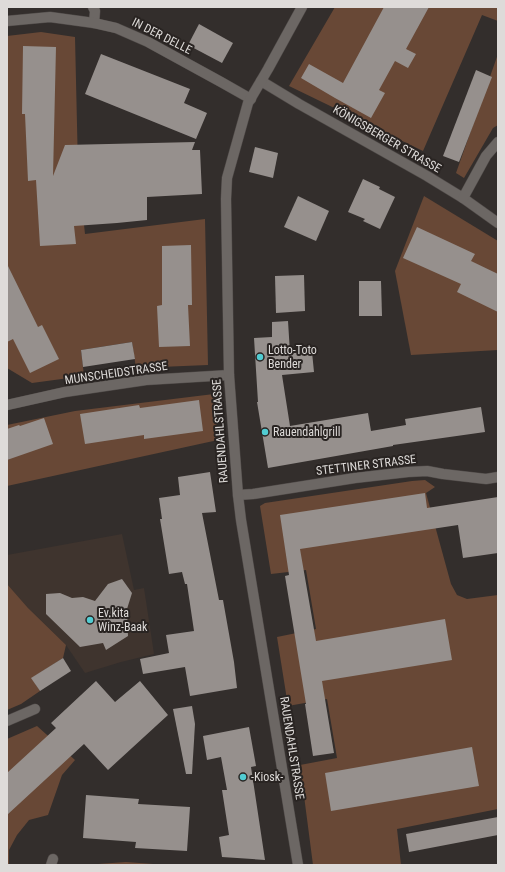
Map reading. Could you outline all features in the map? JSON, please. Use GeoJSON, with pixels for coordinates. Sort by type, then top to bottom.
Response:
{"type":"FeatureCollection","features":[{"type":"Feature","properties":{"kind":"street"},"geometry":{"type":"LineString","coordinates":[[93,7],[95,11],[94,22]]}},
{"type":"Feature","properties":{"kind":"street","name":"RAUENDAHLSTRASSE"},"geometry":{"type":"LineString","coordinates":[[298,865],[238,495],[229,375],[226,199],[227,178],[235,154],[248,103],[302,7]]}},
{"type":"Feature","properties":{"kind":"street","name":"IN DER DELLE"},"geometry":{"type":"LineString","coordinates":[[7,22],[50,17],[94,22],[116,28],[148,42],[251,99]]}},
{"type":"Feature","properties":{"kind":"street","name":"KÖNIGSBERGER STRASSE"},"geometry":{"type":"LineString","coordinates":[[261,81],[427,176],[463,198],[498,223]]}},
{"type":"Feature","properties":{"kind":"street"},"geometry":{"type":"LineString","coordinates":[[463,198],[486,156],[498,142]]}},
{"type":"Feature","properties":{"kind":"street","name":"MUNSCHEIDSTRASSE"},"geometry":{"type":"LineString","coordinates":[[8,401],[146,380],[229,375]]}},
{"type":"Feature","properties":{"kind":"street","name":"STETTINER STRASSE"},"geometry":{"type":"LineString","coordinates":[[238,495],[408,472],[427,471],[486,479],[498,477]]}},
{"type":"Feature","properties":{"kind":"street"},"geometry":{"type":"LineString","coordinates":[[7,721],[35,709]]}},
{"type":"Feature","properties":{"kind":"shaded area"},"geometry":{"type":"Polygon","coordinates":[[[335,7],[498,7],[498,21],[482,15],[423,151],[289,86],[335,7]]]}},
{"type":"Feature","properties":{"kind":"shaded area"},"geometry":{"type":"Polygon","coordinates":[[[41,32],[75,37],[78,168],[85,234],[205,219],[208,365],[136,368],[132,342],[81,350],[84,376],[32,383],[7,368],[7,36],[41,32]]]}},
{"type":"Feature","properties":{"kind":"shaded area"},"geometry":{"type":"Polygon","coordinates":[[[498,54],[498,125],[493,128],[464,178],[456,173],[498,54]]]}},
{"type":"Feature","properties":{"kind":"shaded area"},"geometry":{"type":"Polygon","coordinates":[[[424,196],[498,241],[498,350],[411,355],[395,271],[424,196]]]}},
{"type":"Feature","properties":{"kind":"shaded area"},"geometry":{"type":"Polygon","coordinates":[[[214,394],[218,440],[7,486],[7,425],[75,411],[214,394]]]}},
{"type":"Feature","properties":{"kind":"shaded area"},"geometry":{"type":"Polygon","coordinates":[[[425,480],[435,487],[426,493],[451,584],[457,595],[467,599],[498,595],[498,809],[397,829],[401,865],[313,865],[300,765],[337,758],[327,699],[288,706],[277,637],[316,629],[306,570],[271,574],[260,506],[265,503],[425,480]]]}},
{"type":"Feature","properties":{"kind":"shaded area"},"geometry":{"type":"Polygon","coordinates":[[[122,534],[134,590],[144,588],[154,654],[85,673],[66,645],[28,608],[7,584],[7,555],[122,534]]]}},
{"type":"Feature","properties":{"kind":"shaded area"},"geometry":{"type":"Polygon","coordinates":[[[7,584],[28,608],[66,645],[63,658],[32,678],[40,691],[21,704],[7,710],[7,584]]]}},
{"type":"Feature","properties":{"kind":"shaded area"},"geometry":{"type":"Polygon","coordinates":[[[37,726],[75,760],[62,775],[48,815],[29,820],[17,835],[9,850],[9,865],[7,865],[7,739],[37,726]]]}},
{"type":"Feature","properties":{"kind":"shaded area"},"geometry":{"type":"Polygon","coordinates":[[[126,862],[167,865],[97,865],[126,862]]]}},
{"type":"Feature","properties":{"kind":"building"},"geometry":{"type":"Polygon","coordinates":[[[384,7],[429,7],[406,49],[416,54],[408,68],[395,61],[379,90],[385,93],[371,118],[301,78],[309,64],[343,83],[384,7]]]}},
{"type":"Feature","properties":{"kind":"building"},"geometry":{"type":"Polygon","coordinates":[[[199,24],[233,43],[222,63],[188,45],[199,24]]]}},
{"type":"Feature","properties":{"kind":"building"},"geometry":{"type":"Polygon","coordinates":[[[23,46],[56,47],[53,176],[65,145],[195,142],[192,150],[200,150],[202,194],[147,197],[147,220],[74,226],[76,244],[40,246],[36,180],[28,181],[25,114],[22,114],[23,46]]]}},
{"type":"Feature","properties":{"kind":"building"},"geometry":{"type":"Polygon","coordinates":[[[101,54],[190,89],[184,103],[207,113],[196,139],[85,94],[101,54]]]}},
{"type":"Feature","properties":{"kind":"building"},"geometry":{"type":"Polygon","coordinates":[[[476,70],[492,77],[459,162],[443,156],[476,70]]]}},
{"type":"Feature","properties":{"kind":"building"},"geometry":{"type":"Polygon","coordinates":[[[255,147],[278,153],[273,178],[249,172],[255,147]]]}},
{"type":"Feature","properties":{"kind":"building"},"geometry":{"type":"Polygon","coordinates":[[[363,179],[380,187],[379,189],[395,197],[380,229],[363,221],[365,219],[348,212],[363,179]]]}},
{"type":"Feature","properties":{"kind":"building"},"geometry":{"type":"Polygon","coordinates":[[[298,196],[329,211],[316,241],[284,227],[298,196]]]}},
{"type":"Feature","properties":{"kind":"building"},"geometry":{"type":"Polygon","coordinates":[[[417,227],[475,254],[471,261],[498,274],[498,312],[457,292],[461,284],[403,258],[417,227]]]}},
{"type":"Feature","properties":{"kind":"building"},"geometry":{"type":"Polygon","coordinates":[[[191,245],[192,305],[188,305],[190,346],[159,347],[157,306],[162,305],[162,246],[191,245]]]}},
{"type":"Feature","properties":{"kind":"building"},"geometry":{"type":"Polygon","coordinates":[[[7,264],[38,327],[42,325],[59,359],[30,373],[13,339],[7,342],[7,264]]]}},
{"type":"Feature","properties":{"kind":"building"},"geometry":{"type":"Polygon","coordinates":[[[304,275],[305,311],[276,313],[275,276],[304,275]]]}},
{"type":"Feature","properties":{"kind":"building"},"geometry":{"type":"Polygon","coordinates":[[[359,281],[381,281],[382,316],[359,316],[359,281]]]}},
{"type":"Feature","properties":{"kind":"building"},"geometry":{"type":"Polygon","coordinates":[[[288,321],[290,353],[312,352],[314,372],[282,375],[290,426],[368,413],[371,431],[406,425],[405,419],[481,407],[485,432],[393,445],[268,468],[257,402],[254,338],[272,337],[272,322],[288,321]]]}},
{"type":"Feature","properties":{"kind":"building"},"geometry":{"type":"Polygon","coordinates":[[[132,342],[135,359],[83,367],[81,350],[132,342]]]}},
{"type":"Feature","properties":{"kind":"building"},"geometry":{"type":"Polygon","coordinates":[[[199,400],[203,431],[144,439],[144,435],[85,444],[80,414],[139,405],[140,408],[199,400]]]}},
{"type":"Feature","properties":{"kind":"building"},"geometry":{"type":"Polygon","coordinates":[[[44,418],[53,444],[7,460],[7,429],[44,418]]]}},
{"type":"Feature","properties":{"kind":"building"},"geometry":{"type":"Polygon","coordinates":[[[210,472],[216,512],[202,513],[219,600],[223,600],[237,688],[190,696],[185,667],[143,674],[140,659],[169,653],[166,635],[194,631],[187,584],[185,584],[182,572],[169,574],[160,519],[162,519],[159,498],[180,495],[178,477],[210,472]]]}},
{"type":"Feature","properties":{"kind":"building"},"geometry":{"type":"Polygon","coordinates":[[[425,493],[427,508],[498,497],[498,553],[463,558],[458,525],[300,549],[316,641],[445,619],[452,660],[322,681],[334,753],[313,756],[285,576],[289,575],[280,515],[425,493]]]}},
{"type":"Feature","properties":{"kind":"building","name":"Ev.kita Winz-Baak"},"geometry":{"type":"Polygon","coordinates":[[[122,579],[132,593],[127,609],[128,636],[106,650],[103,643],[80,647],[46,614],[46,594],[60,593],[72,598],[83,597],[95,601],[108,584],[122,579]]]}},
{"type":"Feature","properties":{"kind":"building"},"geometry":{"type":"Polygon","coordinates":[[[63,658],[71,671],[40,691],[31,678],[63,658]]]}},
{"type":"Feature","properties":{"kind":"building"},"geometry":{"type":"Polygon","coordinates":[[[96,681],[115,702],[140,681],[168,715],[108,770],[84,744],[7,815],[7,773],[56,728],[51,723],[96,681]]]}},
{"type":"Feature","properties":{"kind":"building"},"geometry":{"type":"Polygon","coordinates":[[[192,706],[195,724],[192,774],[186,774],[173,709],[192,706]]]}},
{"type":"Feature","properties":{"kind":"building"},"geometry":{"type":"Polygon","coordinates":[[[249,727],[256,766],[251,767],[265,860],[222,857],[219,837],[229,835],[222,790],[227,790],[221,757],[207,760],[203,736],[249,727]]]}},
{"type":"Feature","properties":{"kind":"building"},"geometry":{"type":"Polygon","coordinates":[[[472,747],[479,786],[331,811],[325,773],[472,747]]]}},
{"type":"Feature","properties":{"kind":"building"},"geometry":{"type":"Polygon","coordinates":[[[86,795],[139,799],[138,804],[190,807],[187,851],[135,848],[136,842],[83,838],[86,795]]]}},
{"type":"Feature","properties":{"kind":"building"},"geometry":{"type":"Polygon","coordinates":[[[498,817],[498,835],[409,852],[406,834],[498,817]]]}},
{"type":"Feature","properties":{"kind":"place","name":"Lotto-Toto Bender"},"geometry":{"type":"Point","coordinates":[260,357]}},
{"type":"Feature","properties":{"kind":"place","name":"Rauendahlgrill"},"geometry":{"type":"Point","coordinates":[265,432]}},
{"type":"Feature","properties":{"kind":"place","name":"Ev.kita Winz-Baak"},"geometry":{"type":"Point","coordinates":[90,620]}},
{"type":"Feature","properties":{"kind":"place","name":"-Kiosk-"},"geometry":{"type":"Point","coordinates":[243,777]}}]}
